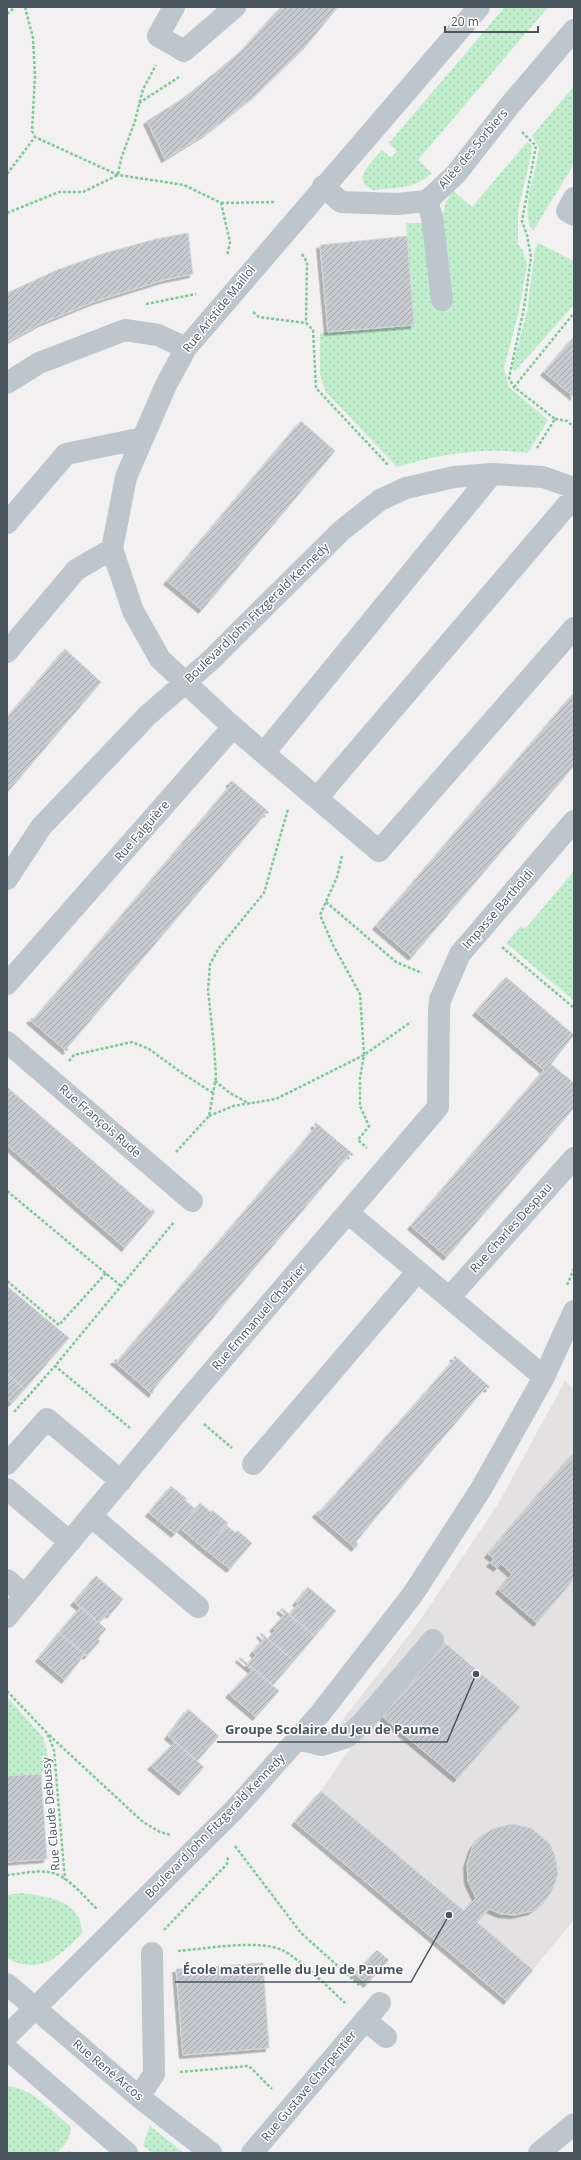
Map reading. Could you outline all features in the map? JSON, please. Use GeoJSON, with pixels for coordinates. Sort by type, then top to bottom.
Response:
{"type":"FeatureCollection","features":[{"type":"Feature","properties":{"kind":"street"},"geometry":{"type":"LineString","coordinates":[[174,7],[158,36],[184,51],[235,7]]}},
{"type":"Feature","properties":{"kind":"street","name":"Rue Aristide Maillol"},"geometry":{"type":"LineString","coordinates":[[185,683],[160,659],[133,611],[112,549],[126,476],[142,438],[166,385],[186,348],[323,186],[479,7]]}},
{"type":"Feature","properties":{"kind":"street","name":"Allée des Sorbiers"},"geometry":{"type":"LineString","coordinates":[[427,201],[456,174],[501,116],[574,30]]}},
{"type":"Feature","properties":{"kind":"street"},"geometry":{"type":"LineString","coordinates":[[323,186],[342,202],[398,204],[427,201],[432,217],[442,300]]}},
{"type":"Feature","properties":{"kind":"street"},"geometry":{"type":"LineString","coordinates":[[574,198],[567,210],[574,215]]}},
{"type":"Feature","properties":{"kind":"street"},"geometry":{"type":"LineString","coordinates":[[7,383],[39,363],[125,330],[158,335],[186,348]]}},
{"type":"Feature","properties":{"kind":"street"},"geometry":{"type":"LineString","coordinates":[[7,523],[66,454],[142,438]]}},
{"type":"Feature","properties":{"kind":"street"},"geometry":{"type":"LineString","coordinates":[[264,753],[492,474]]}},
{"type":"Feature","properties":{"kind":"street","name":"Boulevard John Fitzgerald Kennedy"},"geometry":{"type":"LineString","coordinates":[[7,879],[41,827],[148,715],[211,660],[341,531],[380,500],[413,486],[454,477],[492,474],[543,477],[574,488]]}},
{"type":"Feature","properties":{"kind":"street"},"geometry":{"type":"LineString","coordinates":[[317,798],[574,497]]}},
{"type":"Feature","properties":{"kind":"street"},"geometry":{"type":"LineString","coordinates":[[7,652],[76,570],[112,549]]}},
{"type":"Feature","properties":{"kind":"street"},"geometry":{"type":"LineString","coordinates":[[185,683],[233,727],[379,851],[574,628]]}},
{"type":"Feature","properties":{"kind":"street","name":"Rue Falguière"},"geometry":{"type":"LineString","coordinates":[[7,984],[233,727]]}},
{"type":"Feature","properties":{"kind":"street","name":"Impasse Bartholdi"},"geometry":{"type":"LineString","coordinates":[[348,1213],[438,1107],[440,1000],[460,954],[574,821]]}},
{"type":"Feature","properties":{"kind":"street","name":"Rue François Rude"},"geometry":{"type":"LineString","coordinates":[[7,1042],[192,1201]]}},
{"type":"Feature","properties":{"kind":"street","name":"Rue Charles Despiau"},"geometry":{"type":"LineString","coordinates":[[449,1298],[574,1158]]}},
{"type":"Feature","properties":{"kind":"street"},"geometry":{"type":"LineString","coordinates":[[348,1213],[544,1377]]}},
{"type":"Feature","properties":{"kind":"street","name":"Rue Emmanuel Chabrier"},"geometry":{"type":"LineString","coordinates":[[7,1616],[348,1213]]}},
{"type":"Feature","properties":{"kind":"street"},"geometry":{"type":"LineString","coordinates":[[253,1464],[417,1272]]}},
{"type":"Feature","properties":{"kind":"street","name":"Boulevard John Fitzgerald Kennedy"},"geometry":{"type":"LineString","coordinates":[[7,2036],[235,1809],[319,1715],[413,1594],[481,1489],[544,1377],[574,1311]]}},
{"type":"Feature","properties":{"kind":"street"},"geometry":{"type":"LineString","coordinates":[[7,1464],[47,1419],[120,1481]]}},
{"type":"Feature","properties":{"kind":"street"},"geometry":{"type":"LineString","coordinates":[[7,1489],[70,1542]]}},
{"type":"Feature","properties":{"kind":"street"},"geometry":{"type":"LineString","coordinates":[[91,1516],[198,1607]]}},
{"type":"Feature","properties":{"kind":"street"},"geometry":{"type":"LineString","coordinates":[[7,1580],[25,1595]]}},
{"type":"Feature","properties":{"kind":"street"},"geometry":{"type":"LineString","coordinates":[[297,1739],[322,1745],[347,1737],[363,1722],[433,1640]]}},
{"type":"Feature","properties":{"kind":"street"},"geometry":{"type":"LineString","coordinates":[[139,2097],[154,2074],[152,1953]]}},
{"type":"Feature","properties":{"kind":"street","name":"Rue René Arcos"},"geometry":{"type":"LineString","coordinates":[[7,1984],[139,2097],[211,2153]]}},
{"type":"Feature","properties":{"kind":"street","name":"Rue Gustave Charpentier"},"geometry":{"type":"LineString","coordinates":[[252,2153],[380,2003]]}},
{"type":"Feature","properties":{"kind":"street"},"geometry":{"type":"LineString","coordinates":[[365,2020],[386,2037]]}},
{"type":"Feature","properties":{"kind":"street"},"geometry":{"type":"LineString","coordinates":[[7,2049],[127,2153]]}},
{"type":"Feature","properties":{"kind":"street"},"geometry":{"type":"LineString","coordinates":[[539,2153],[574,2124]]}},
{"type":"Feature","properties":{"kind":"path"},"geometry":{"type":"LineString","coordinates":[[7,14],[15,7]]}},
{"type":"Feature","properties":{"kind":"path"},"geometry":{"type":"LineString","coordinates":[[25,7],[33,38],[35,76],[32,131],[35,137],[118,175],[184,185],[221,203],[281,201]]}},
{"type":"Feature","properties":{"kind":"path"},"geometry":{"type":"LineString","coordinates":[[118,175],[120,159],[135,121],[143,89],[168,42]]}},
{"type":"Feature","properties":{"kind":"path"},"geometry":{"type":"LineString","coordinates":[[501,116],[529,137],[536,146],[522,221],[531,257],[524,308],[509,378],[514,387],[555,419],[567,421],[574,427]]}},
{"type":"Feature","properties":{"kind":"path"},"geometry":{"type":"LineString","coordinates":[[7,174],[35,137]]}},
{"type":"Feature","properties":{"kind":"path"},"geometry":{"type":"LineString","coordinates":[[7,213],[59,192],[83,192],[118,175]]}},
{"type":"Feature","properties":{"kind":"path"},"geometry":{"type":"LineString","coordinates":[[221,203],[230,242],[226,263]]}},
{"type":"Feature","properties":{"kind":"path"},"geometry":{"type":"LineString","coordinates":[[300,250],[306,262],[306,323]]}},
{"type":"Feature","properties":{"kind":"path"},"geometry":{"type":"LineString","coordinates":[[250,309],[258,317],[306,323],[313,330],[316,388],[389,466]]}},
{"type":"Feature","properties":{"kind":"path"},"geometry":{"type":"LineString","coordinates":[[514,387],[574,313]]}},
{"type":"Feature","properties":{"kind":"path"},"geometry":{"type":"LineString","coordinates":[[535,451],[555,419]]}},
{"type":"Feature","properties":{"kind":"path"},"geometry":{"type":"LineString","coordinates":[[209,1116],[215,1081],[214,1046],[208,990],[210,964],[219,948],[264,893],[290,803]]}},
{"type":"Feature","properties":{"kind":"path"},"geometry":{"type":"LineString","coordinates":[[344,850],[337,878],[320,915],[323,924],[360,994],[364,1055],[360,1078],[360,1106],[369,1126],[358,1140],[369,1150]]}},
{"type":"Feature","properties":{"kind":"path"},"geometry":{"type":"LineString","coordinates":[[326,902],[396,962],[421,973],[426,971]]}},
{"type":"Feature","properties":{"kind":"path"},"geometry":{"type":"LineString","coordinates":[[481,929],[574,1008]]}},
{"type":"Feature","properties":{"kind":"path"},"geometry":{"type":"LineString","coordinates":[[158,1171],[209,1116],[233,1106],[276,1099],[364,1055],[416,1018]]}},
{"type":"Feature","properties":{"kind":"path"},"geometry":{"type":"LineString","coordinates":[[65,1066],[74,1054],[132,1042],[149,1048],[182,1074],[213,1093]]}},
{"type":"Feature","properties":{"kind":"path"},"geometry":{"type":"LineString","coordinates":[[215,1081],[230,1093],[251,1104]]}},
{"type":"Feature","properties":{"kind":"path"},"geometry":{"type":"LineString","coordinates":[[7,1191],[121,1286]]}},
{"type":"Feature","properties":{"kind":"path"},"geometry":{"type":"LineString","coordinates":[[11,1416],[55,1366],[178,1218]]}},
{"type":"Feature","properties":{"kind":"path"},"geometry":{"type":"LineString","coordinates":[[566,1288],[574,1269]]}},
{"type":"Feature","properties":{"kind":"path"},"geometry":{"type":"LineString","coordinates":[[7,1281],[59,1325],[106,1273]]}},
{"type":"Feature","properties":{"kind":"path"},"geometry":{"type":"LineString","coordinates":[[55,1366],[150,1446]]}},
{"type":"Feature","properties":{"kind":"path"},"geometry":{"type":"LineString","coordinates":[[202,1423],[253,1464]]}},
{"type":"Feature","properties":{"kind":"path","name":"Rue Claude Debussy"},"geometry":{"type":"LineString","coordinates":[[7,1691],[47,1733],[56,1756],[66,1880]]}},
{"type":"Feature","properties":{"kind":"path"},"geometry":{"type":"LineString","coordinates":[[47,1733],[143,1822],[160,1832],[174,1836]]}},
{"type":"Feature","properties":{"kind":"path"},"geometry":{"type":"LineString","coordinates":[[230,1839],[301,1933],[380,2003]]}},
{"type":"Feature","properties":{"kind":"path"},"geometry":{"type":"LineString","coordinates":[[152,1953],[166,1927],[227,1864],[229,1852]]}},
{"type":"Feature","properties":{"kind":"path","name":"Rue Claude Debussy"},"geometry":{"type":"LineString","coordinates":[[7,1875],[47,1872],[66,1880],[118,1927]]}},
{"type":"Feature","properties":{"kind":"path","name":"Rue Gustave Charpentier"},"geometry":{"type":"LineString","coordinates":[[152,1953],[262,1944],[275,1947],[288,1954],[365,2020]]}},
{"type":"Feature","properties":{"kind":"path"},"geometry":{"type":"LineString","coordinates":[[154,2074],[249,2066]]}},
{"type":"Feature","properties":{"kind":"path"},"geometry":{"type":"LineString","coordinates":[[68,2153],[74,2153]]}},
{"type":"Feature","properties":{"kind":"shaded area"},"geometry":{"type":"Polygon","coordinates":[[[565,1381],[574,1389],[574,1920],[507,2001],[295,1822],[321,1791],[353,1744],[337,1727],[419,1622],[498,1504],[565,1381]]]}},
{"type":"Feature","properties":{"kind":"green space"},"geometry":{"type":"Polygon","coordinates":[[[505,7],[548,7],[418,160],[432,173],[418,182],[404,187],[373,190],[366,186],[363,182],[363,176],[369,165],[382,150],[391,158],[397,151],[389,143],[505,7]]]}},
{"type":"Feature","properties":{"kind":"green space"},"geometry":{"type":"Polygon","coordinates":[[[574,86],[574,164],[533,231],[527,214],[539,147],[532,136],[574,86]]]}},
{"type":"Feature","properties":{"kind":"green space"},"geometry":{"type":"Polygon","coordinates":[[[527,142],[531,144],[532,151],[518,211],[518,244],[523,251],[527,265],[519,311],[504,368],[509,387],[548,420],[528,453],[511,451],[478,451],[430,458],[397,467],[326,392],[320,374],[320,333],[414,325],[406,223],[441,221],[446,202],[453,191],[472,207],[527,142]]]}},
{"type":"Feature","properties":{"kind":"green space"},"geometry":{"type":"Polygon","coordinates":[[[538,243],[574,261],[574,305],[515,371],[512,368],[527,311],[535,249],[538,243]]]}},
{"type":"Feature","properties":{"kind":"green space"},"geometry":{"type":"Polygon","coordinates":[[[574,871],[574,1001],[506,943],[521,926],[525,929],[574,871]]]}},
{"type":"Feature","properties":{"kind":"green space"},"geometry":{"type":"Polygon","coordinates":[[[7,1697],[43,1737],[50,1764],[41,1774],[7,1776],[7,1697]]]}},
{"type":"Feature","properties":{"kind":"green space"},"geometry":{"type":"Polygon","coordinates":[[[20,1893],[51,1898],[70,1907],[76,1914],[80,1923],[82,1934],[57,1956],[40,1964],[30,1965],[19,1963],[7,1958],[7,1895],[20,1893]]]}},
{"type":"Feature","properties":{"kind":"green space"},"geometry":{"type":"Polygon","coordinates":[[[7,2086],[16,2087],[33,2095],[71,2127],[67,2141],[58,2152],[7,2153],[7,2086]]]}},
{"type":"Feature","properties":{"kind":"green space"},"geometry":{"type":"Polygon","coordinates":[[[150,2126],[184,2153],[152,2153],[143,2145],[150,2126]]]}},
{"type":"Feature","properties":{"kind":"building"},"geometry":{"type":"Polygon","coordinates":[[[281,7],[338,7],[306,46],[257,94],[207,133],[165,159],[147,121],[182,99],[216,72],[243,49],[281,7]]]}},
{"type":"Feature","properties":{"kind":"building"},"geometry":{"type":"Polygon","coordinates":[[[188,233],[193,274],[164,280],[96,301],[42,323],[7,342],[7,293],[57,270],[105,253],[156,239],[188,233]]]}},
{"type":"Feature","properties":{"kind":"building"},"geometry":{"type":"Polygon","coordinates":[[[407,236],[414,325],[328,332],[320,245],[407,236]]]}},
{"type":"Feature","properties":{"kind":"building"},"geometry":{"type":"Polygon","coordinates":[[[574,338],[574,397],[544,372],[574,338]]]}},
{"type":"Feature","properties":{"kind":"building"},"geometry":{"type":"Polygon","coordinates":[[[301,421],[335,451],[202,610],[167,581],[301,421]]]}},
{"type":"Feature","properties":{"kind":"building"},"geometry":{"type":"Polygon","coordinates":[[[65,649],[101,682],[7,793],[7,718],[65,649]]]}},
{"type":"Feature","properties":{"kind":"building"},"geometry":{"type":"Polygon","coordinates":[[[574,693],[574,766],[412,957],[376,926],[574,693]]]}},
{"type":"Feature","properties":{"kind":"building"},"geometry":{"type":"Polygon","coordinates":[[[232,781],[269,812],[267,814],[266,813],[66,1051],[30,1020],[32,1018],[34,1019],[71,976],[231,785],[229,783],[232,781]]]}},
{"type":"Feature","properties":{"kind":"building"},"geometry":{"type":"Polygon","coordinates":[[[506,977],[574,1035],[551,1064],[574,1083],[574,1108],[447,1257],[411,1226],[544,1070],[476,1012],[506,977]]]}},
{"type":"Feature","properties":{"kind":"building"},"geometry":{"type":"Polygon","coordinates":[[[7,1087],[151,1211],[153,1209],[155,1212],[125,1248],[7,1145],[7,1087]]]}},
{"type":"Feature","properties":{"kind":"building"},"geometry":{"type":"Polygon","coordinates":[[[316,1123],[353,1154],[352,1156],[350,1154],[153,1390],[154,1391],[152,1394],[114,1361],[116,1359],[118,1361],[316,1127],[314,1125],[316,1123]]]}},
{"type":"Feature","properties":{"kind":"building"},"geometry":{"type":"Polygon","coordinates":[[[7,1286],[69,1338],[25,1389],[7,1374],[7,1286]]]}},
{"type":"Feature","properties":{"kind":"building"},"geometry":{"type":"Polygon","coordinates":[[[455,1356],[490,1387],[488,1389],[486,1387],[383,1509],[356,1542],[358,1544],[355,1548],[316,1514],[318,1511],[320,1512],[455,1359],[453,1358],[455,1356]]]}},
{"type":"Feature","properties":{"kind":"building"},"geometry":{"type":"Polygon","coordinates":[[[7,1374],[25,1389],[12,1403],[7,1399],[7,1374]]]}},
{"type":"Feature","properties":{"kind":"building"},"geometry":{"type":"Polygon","coordinates":[[[574,1453],[574,1579],[537,1623],[499,1590],[512,1574],[501,1564],[497,1568],[490,1563],[494,1559],[488,1554],[574,1453]]]}},
{"type":"Feature","properties":{"kind":"building"},"geometry":{"type":"Polygon","coordinates":[[[171,1486],[187,1499],[185,1500],[195,1509],[175,1534],[149,1513],[171,1486]]]}},
{"type":"Feature","properties":{"kind":"building"},"geometry":{"type":"Polygon","coordinates":[[[200,1503],[211,1512],[212,1510],[228,1523],[206,1550],[180,1528],[200,1503]]]}},
{"type":"Feature","properties":{"kind":"building"},"geometry":{"type":"Polygon","coordinates":[[[226,1525],[236,1533],[237,1530],[252,1543],[230,1569],[206,1550],[226,1525]]]}},
{"type":"Feature","properties":{"kind":"building"},"geometry":{"type":"Polygon","coordinates":[[[96,1576],[123,1599],[110,1615],[108,1613],[99,1623],[74,1602],[96,1576]]]}},
{"type":"Feature","properties":{"kind":"building"},"geometry":{"type":"Polygon","coordinates":[[[308,1587],[336,1611],[315,1636],[289,1615],[298,1604],[296,1602],[308,1587]]]}},
{"type":"Feature","properties":{"kind":"building"},"geometry":{"type":"Polygon","coordinates":[[[81,1607],[106,1629],[98,1639],[100,1641],[87,1656],[59,1633],[81,1607]]]}},
{"type":"Feature","properties":{"kind":"building"},"geometry":{"type":"Polygon","coordinates":[[[282,1608],[315,1636],[294,1661],[268,1639],[276,1630],[273,1628],[285,1614],[280,1610],[282,1608]]]}},
{"type":"Feature","properties":{"kind":"building"},"geometry":{"type":"Polygon","coordinates":[[[59,1633],[85,1654],[65,1680],[39,1658],[59,1633]]]}},
{"type":"Feature","properties":{"kind":"building"},"geometry":{"type":"Polygon","coordinates":[[[261,1633],[294,1661],[273,1685],[248,1664],[256,1655],[253,1652],[264,1639],[260,1634],[261,1633]]]}},
{"type":"Feature","properties":{"kind":"building"},"geometry":{"type":"Polygon","coordinates":[[[445,1643],[520,1707],[457,1779],[383,1717],[445,1643]]]}},
{"type":"Feature","properties":{"kind":"building"},"geometry":{"type":"Polygon","coordinates":[[[240,1657],[279,1691],[256,1717],[229,1694],[252,1670],[239,1659],[240,1657]]]}},
{"type":"Feature","properties":{"kind":"building"},"geometry":{"type":"Polygon","coordinates":[[[188,1709],[219,1736],[197,1761],[168,1736],[188,1709]]]}},
{"type":"Feature","properties":{"kind":"building"},"geometry":{"type":"Polygon","coordinates":[[[175,1742],[204,1767],[182,1792],[151,1766],[175,1742]]]}},
{"type":"Feature","properties":{"kind":"building"},"geometry":{"type":"Polygon","coordinates":[[[41,1774],[47,1859],[7,1862],[7,1776],[41,1774]]]}},
{"type":"Feature","properties":{"kind":"building"},"geometry":{"type":"Polygon","coordinates":[[[321,1791],[464,1911],[476,1898],[468,1881],[467,1864],[473,1846],[482,1835],[495,1828],[513,1824],[531,1828],[549,1843],[555,1855],[558,1874],[553,1889],[546,1900],[532,1911],[515,1915],[501,1914],[489,1909],[477,1922],[533,1970],[507,2001],[295,1822],[321,1791]]]}},
{"type":"Feature","properties":{"kind":"building"},"geometry":{"type":"Polygon","coordinates":[[[377,1950],[389,1960],[367,1984],[355,1974],[377,1950]]]}},
{"type":"Feature","properties":{"kind":"building"},"geometry":{"type":"Polygon","coordinates":[[[263,1963],[269,2048],[183,2055],[176,1969],[263,1963]]]}},
{"type":"Feature","properties":{"kind":"place","name":"Groupe Scolaire du Jeu de Paume"},"geometry":{"type":"Point","coordinates":[476,1674]}},
{"type":"Feature","properties":{"kind":"place","name":"École maternelle du Jeu de Paume"},"geometry":{"type":"Point","coordinates":[449,1915]}}]}
